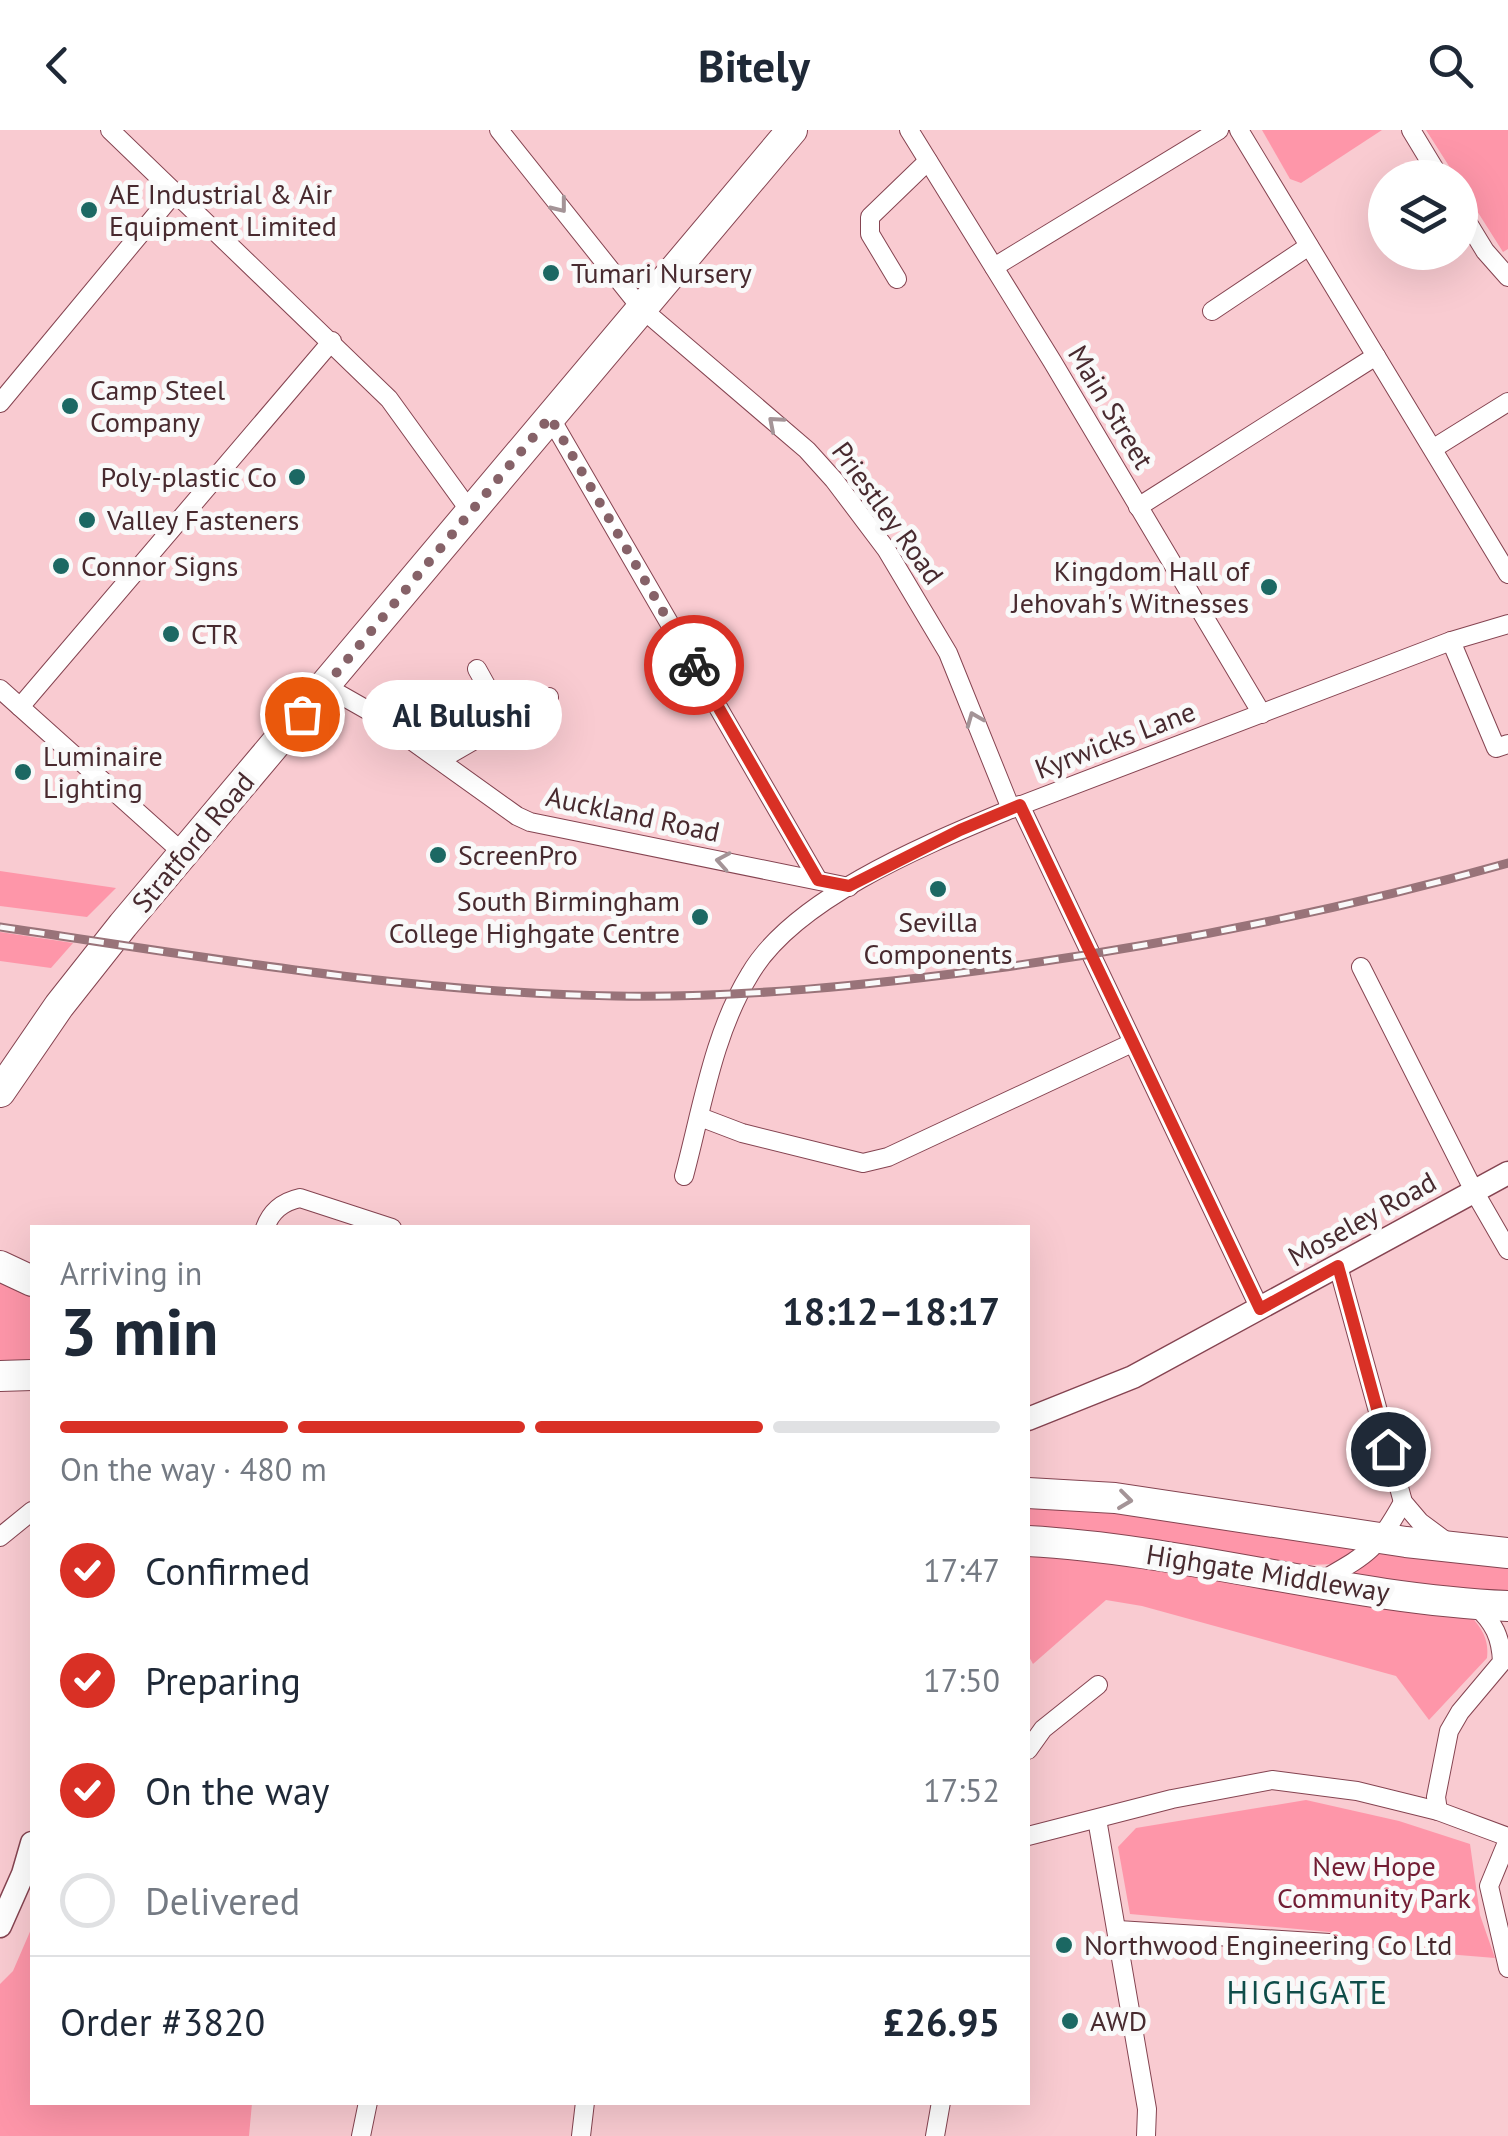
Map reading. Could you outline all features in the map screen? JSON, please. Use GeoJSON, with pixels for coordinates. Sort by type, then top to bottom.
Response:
{"type":"FeatureCollection","features":[{"type":"Feature","properties":{"kind":"highway","name":"Stratford Road"},"geometry":{"type":"LineString","coordinates":[[0,1092],[59,1006],[183,853],[792,130]]}},
{"type":"Feature","properties":{"kind":"highway","name":"Stratford Road"},"geometry":{"type":"LineString","coordinates":[[0,1059],[59,1006]]}},
{"type":"Feature","properties":{"kind":"highway"},"geometry":{"type":"LineString","coordinates":[[0,1266],[30,1280]]}},
{"type":"Feature","properties":{"kind":"highway"},"geometry":{"type":"LineString","coordinates":[[0,1376],[30,1376]]}},
{"type":"Feature","properties":{"kind":"highway","name":"Highgate Middleway"},"geometry":{"type":"LineString","coordinates":[[1030,1493],[1115,1498],[1383,1539],[1508,1553]]}},
{"type":"Feature","properties":{"kind":"highway","name":"Highgate Middleway"},"geometry":{"type":"LineString","coordinates":[[1030,1541],[1122,1550],[1320,1582],[1508,1606]]}},
{"type":"Feature","properties":{"kind":"street"},"geometry":{"type":"LineString","coordinates":[[110,130],[388,399],[470,511]]}},
{"type":"Feature","properties":{"kind":"street","name":"Priestley Road"},"geometry":{"type":"LineString","coordinates":[[499,130],[642,308],[807,450],[886,549],[948,653],[1015,807],[1260,1309]]}},
{"type":"Feature","properties":{"kind":"street","name":"Main Street"},"geometry":{"type":"LineString","coordinates":[[909,130],[1262,714]]}},
{"type":"Feature","properties":{"kind":"street"},"geometry":{"type":"LineString","coordinates":[[994,267],[1219,130]]}},
{"type":"Feature","properties":{"kind":"street"},"geometry":{"type":"LineString","coordinates":[[1239,130],[1508,574]]}},
{"type":"Feature","properties":{"kind":"street"},"geometry":{"type":"LineString","coordinates":[[1411,130],[1429,160]]}},
{"type":"Feature","properties":{"kind":"street"},"geometry":{"type":"LineString","coordinates":[[897,280],[870,234],[870,217],[928,161]]}},
{"type":"Feature","properties":{"kind":"street"},"geometry":{"type":"LineString","coordinates":[[0,402],[175,192]]}},
{"type":"Feature","properties":{"kind":"street"},"geometry":{"type":"LineString","coordinates":[[1478,234],[1505,269]]}},
{"type":"Feature","properties":{"kind":"street"},"geometry":{"type":"LineString","coordinates":[[1212,311],[1309,246]]}},
{"type":"Feature","properties":{"kind":"street"},"geometry":{"type":"LineString","coordinates":[[20,707],[332,341]]}},
{"type":"Feature","properties":{"kind":"street"},"geometry":{"type":"LineString","coordinates":[[1138,506],[1376,356]]}},
{"type":"Feature","properties":{"kind":"street"},"geometry":{"type":"LineString","coordinates":[[1434,448],[1508,402]]}},
{"type":"Feature","properties":{"kind":"street"},"geometry":{"type":"LineString","coordinates":[[550,417],[818,880]]}},
{"type":"Feature","properties":{"kind":"street","name":"Kyrwicks Lane"},"geometry":{"type":"LineString","coordinates":[[684,1176],[722,1034],[750,973],[777,939],[806,914],[849,886],[1015,807],[1451,640],[1508,624]]}},
{"type":"Feature","properties":{"kind":"street"},"geometry":{"type":"LineString","coordinates":[[1451,640],[1496,748],[1508,744]]}},
{"type":"Feature","properties":{"kind":"street"},"geometry":{"type":"LineString","coordinates":[[478,669],[506,721]]}},
{"type":"Feature","properties":{"kind":"street","name":"Auckland Road"},"geometry":{"type":"LineString","coordinates":[[325,686],[376,714],[530,822],[849,886]]}},
{"type":"Feature","properties":{"kind":"street"},"geometry":{"type":"LineString","coordinates":[[0,690],[183,853]]}},
{"type":"Feature","properties":{"kind":"street"},"geometry":{"type":"LineString","coordinates":[[440,760],[549,697]]}},
{"type":"Feature","properties":{"kind":"street"},"geometry":{"type":"LineString","coordinates":[[1360,967],[1508,1250]]}},
{"type":"Feature","properties":{"kind":"street"},"geometry":{"type":"LineString","coordinates":[[700,1117],[742,1133],[863,1163],[888,1157],[1132,1043]]}},
{"type":"Feature","properties":{"kind":"street","name":"Moseley Road"},"geometry":{"type":"LineString","coordinates":[[1030,1419],[1134,1377],[1508,1173]]}},
{"type":"Feature","properties":{"kind":"street"},"geometry":{"type":"LineString","coordinates":[[265,1225],[269,1216],[286,1201],[300,1198],[383,1225]]}},
{"type":"Feature","properties":{"kind":"street"},"geometry":{"type":"LineString","coordinates":[[1338,1266],[1403,1502],[1435,1535],[1458,1548]]}},
{"type":"Feature","properties":{"kind":"street"},"geometry":{"type":"LineString","coordinates":[[1343,1532],[1385,1516],[1403,1502]]}},
{"type":"Feature","properties":{"kind":"street"},"geometry":{"type":"LineString","coordinates":[[1320,1582],[1364,1556],[1383,1539],[1403,1502]]}},
{"type":"Feature","properties":{"kind":"street"},"geometry":{"type":"LineString","coordinates":[[0,1537],[30,1513]]}},
{"type":"Feature","properties":{"kind":"street"},"geometry":{"type":"LineString","coordinates":[[1438,1811],[1436,1797],[1449,1731],[1502,1662],[1502,1642],[1492,1620],[1475,1604]]}},
{"type":"Feature","properties":{"kind":"street"},"geometry":{"type":"LineString","coordinates":[[1030,1747],[1043,1729],[1098,1685]]}},
{"type":"Feature","properties":{"kind":"street"},"geometry":{"type":"LineString","coordinates":[[1030,1835],[1172,1798],[1272,1780],[1358,1792],[1438,1811],[1508,1839],[1489,1886],[1508,1968]]}},
{"type":"Feature","properties":{"kind":"street"},"geometry":{"type":"LineString","coordinates":[[1097,1818],[1150,2135]]}},
{"type":"Feature","properties":{"kind":"street"},"geometry":{"type":"LineString","coordinates":[[0,1926],[30,1849]]}},
{"type":"Feature","properties":{"kind":"street"},"geometry":{"type":"LineString","coordinates":[[1118,1930],[1329,1943]]}},
{"type":"Feature","properties":{"kind":"street"},"geometry":{"type":"LineString","coordinates":[[361,2136],[367,2105]]}},
{"type":"Feature","properties":{"kind":"street"},"geometry":{"type":"LineString","coordinates":[[581,2136],[584,2105]]}},
{"type":"Feature","properties":{"kind":"street"},"geometry":{"type":"LineString","coordinates":[[935,2136],[940,2105]]}},
{"type":"Feature","properties":{"kind":"green space"},"geometry":{"type":"Polygon","coordinates":[[[1262,130],[1382,130],[1301,183],[1290,179],[1262,130]]]}},
{"type":"Feature","properties":{"kind":"green space"},"geometry":{"type":"Polygon","coordinates":[[[1426,130],[1508,130],[1508,249],[1503,252],[1478,212],[1478,160],[1445,160],[1426,130]]]}},
{"type":"Feature","properties":{"kind":"green space"},"geometry":{"type":"Polygon","coordinates":[[[0,871],[116,888],[87,917],[0,906],[0,871]]]}},
{"type":"Feature","properties":{"kind":"green space"},"geometry":{"type":"Polygon","coordinates":[[[0,932],[73,943],[51,968],[0,961],[0,932]]]}},
{"type":"Feature","properties":{"kind":"green space"},"geometry":{"type":"Polygon","coordinates":[[[0,1276],[30,1288],[30,1360],[0,1361],[0,1276]]]}},
{"type":"Feature","properties":{"kind":"green space"},"geometry":{"type":"Polygon","coordinates":[[[1066,1503],[1360,1546],[1337,1564],[1307,1565],[1030,1531],[1030,1504],[1066,1503]]]}},
{"type":"Feature","properties":{"kind":"green space"},"geometry":{"type":"Polygon","coordinates":[[[1385,1550],[1508,1563],[1508,1594],[1349,1574],[1385,1550]]]}},
{"type":"Feature","properties":{"kind":"green space"},"geometry":{"type":"Polygon","coordinates":[[[1068,1556],[1472,1617],[1484,1636],[1487,1658],[1429,1720],[1396,1676],[1142,1606],[1106,1600],[1033,1664],[1030,1557],[1068,1556]]]}},
{"type":"Feature","properties":{"kind":"green space","name":"New Hope Community Park"},"geometry":{"type":"Polygon","coordinates":[[[1306,1800],[1399,1821],[1470,1844],[1480,1915],[1495,1958],[1337,1945],[1330,1932],[1130,1914],[1118,1847],[1136,1828],[1306,1800]]]}},
{"type":"Feature","properties":{"kind":"green space"},"geometry":{"type":"Polygon","coordinates":[[[30,1932],[30,2105],[252,2105],[249,2136],[0,2136],[0,1984],[13,1971],[30,1932]]]}},
{"type":"Feature","properties":{"kind":"railway"},"geometry":{"type":"LineString","coordinates":[[0,927],[384,981],[539,993],[712,995],[903,980],[1127,948],[1319,911],[1508,863]]}},
{"type":"Feature","properties":{"kind":"way so far"},"geometry":{"type":"LineString","coordinates":[[302,714],[550,417],[694,665]]}},
{"type":"Feature","properties":{"kind":"place","name":"AE Industrial & Air Equipment Limited"},"geometry":{"type":"Point","coordinates":[89,210]}},
{"type":"Feature","properties":{"kind":"place","name":"Tumari Nursery"},"geometry":{"type":"Point","coordinates":[551,273]}},
{"type":"Feature","properties":{"kind":"place","name":"Camp Steel Company"},"geometry":{"type":"Point","coordinates":[70,406]}},
{"type":"Feature","properties":{"kind":"place","name":"Poly-plastic Co"},"geometry":{"type":"Point","coordinates":[297,477]}},
{"type":"Feature","properties":{"kind":"place","name":"Valley Fasteners"},"geometry":{"type":"Point","coordinates":[87,520]}},
{"type":"Feature","properties":{"kind":"place","name":"Connor Signs"},"geometry":{"type":"Point","coordinates":[61,566]}},
{"type":"Feature","properties":{"kind":"place","name":"Kingdom Hall of Jehovah's Witnesses"},"geometry":{"type":"Point","coordinates":[1269,587]}},
{"type":"Feature","properties":{"kind":"place","name":"CTR"},"geometry":{"type":"Point","coordinates":[171,634]}},
{"type":"Feature","properties":{"kind":"place","name":"Al Bulushi"},"geometry":{"type":"Point","coordinates":[302,714]}},
{"type":"Feature","properties":{"kind":"place","name":"Luminaire Lighting"},"geometry":{"type":"Point","coordinates":[23,772]}},
{"type":"Feature","properties":{"kind":"place","name":"ScreenPro"},"geometry":{"type":"Point","coordinates":[438,855]}},
{"type":"Feature","properties":{"kind":"place","name":"Sevilla Components"},"geometry":{"type":"Point","coordinates":[938,889]}},
{"type":"Feature","properties":{"kind":"place","name":"South Birmingham College Highgate Centre"},"geometry":{"type":"Point","coordinates":[700,917]}},
{"type":"Feature","properties":{"kind":"place","name":"Northwood Engineering Co Ltd"},"geometry":{"type":"Point","coordinates":[1064,1945]}},
{"type":"Feature","properties":{"kind":"place","name":"AWD"},"geometry":{"type":"Point","coordinates":[1070,2021]}},
{"type":"Feature","properties":{"kind":"district","name":"HIGHGATE"},"geometry":{"type":"Point","coordinates":[1308,1993]}},
{"type":"Feature","properties":{"kind":"route"},"geometry":{"type":"LineString","coordinates":[[694,665],[818,880],[849,886],[960,830],[1020,805],[1260,1309],[1338,1266],[1388,1449]]}}]}
